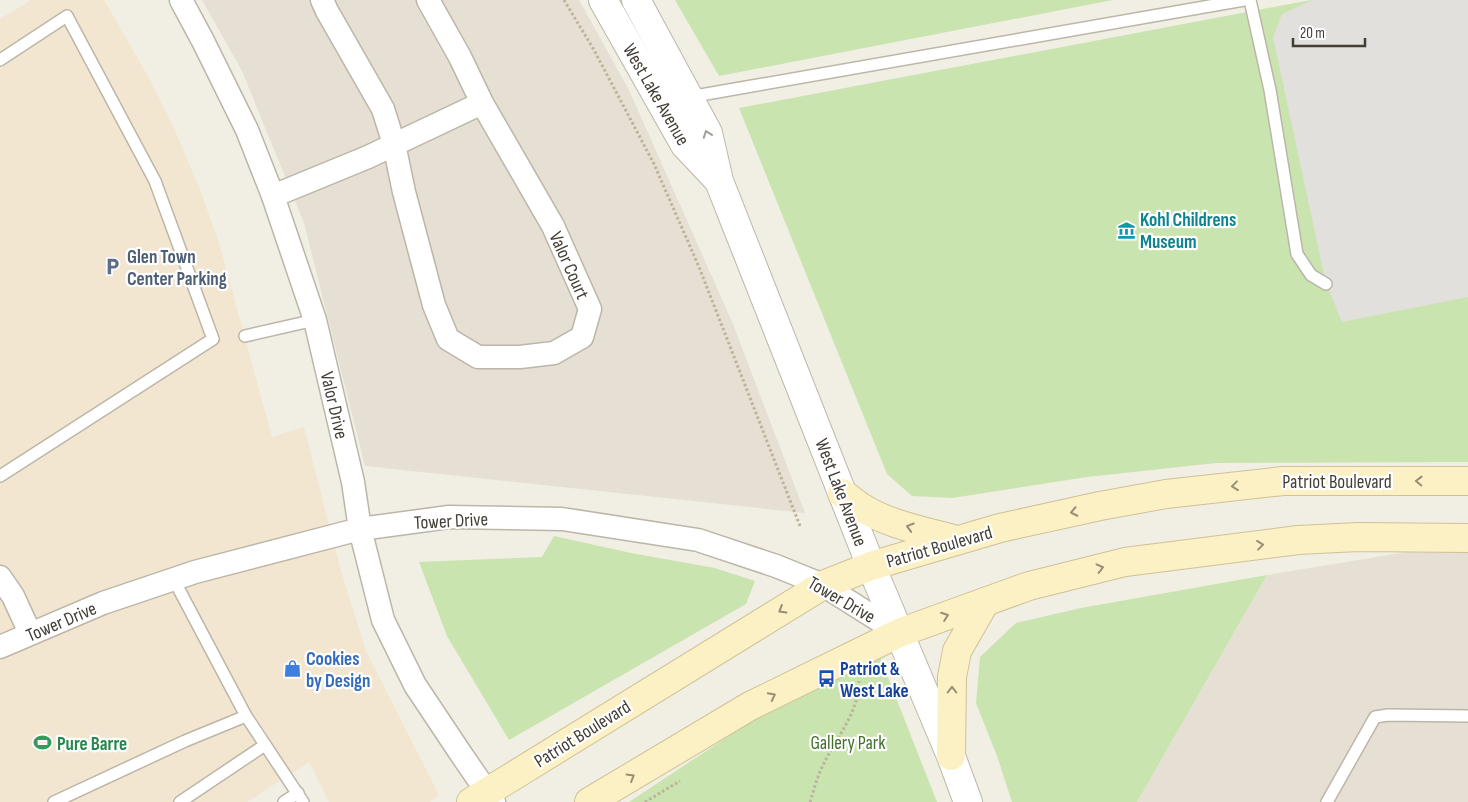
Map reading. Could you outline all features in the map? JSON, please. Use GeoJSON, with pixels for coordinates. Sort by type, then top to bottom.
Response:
{"type":"FeatureCollection","features":[{"type":"Feature","properties":{"kind":"main road","name":"Patriot Boulevard"},"geometry":{"type":"LineString","coordinates":[[484,798],[824,585],[870,566],[1000,528],[1166,494],[1283,480],[1468,482]]}},
{"type":"Feature","properties":{"kind":"main road"},"geometry":{"type":"LineString","coordinates":[[842,493],[861,507],[882,518],[957,540]]}},
{"type":"Feature","properties":{"kind":"main road"},"geometry":{"type":"LineString","coordinates":[[589,802],[750,706],[899,632],[1029,586],[1125,562],[1298,540],[1358,537],[1468,538]]}},
{"type":"Feature","properties":{"kind":"main road"},"geometry":{"type":"LineString","coordinates":[[951,756],[952,677],[958,651],[985,602]]}},
{"type":"Feature","properties":{"kind":"street","name":"Valor Drive"},"geometry":{"type":"LineString","coordinates":[[180,0],[203,41],[247,130],[273,196],[315,320],[353,482],[360,529],[383,620],[415,685],[461,754],[484,798]]}},
{"type":"Feature","properties":{"kind":"street","name":"Valor Court"},"geometry":{"type":"LineString","coordinates":[[322,0],[383,109],[394,144],[404,192],[434,305],[448,339],[478,357],[520,357],[554,353],[582,337],[590,309],[553,226],[482,103],[460,57],[428,0]]}},
{"type":"Feature","properties":{"kind":"street","name":"West Lake Avenue"},"geometry":{"type":"LineString","coordinates":[[603,0],[685,145],[719,182]]}},
{"type":"Feature","properties":{"kind":"street","name":"West Lake Avenue"},"geometry":{"type":"LineString","coordinates":[[636,0],[708,133],[719,182],[870,566],[951,756],[968,802]]}},
{"type":"Feature","properties":{"kind":"street"},"geometry":{"type":"LineString","coordinates":[[273,196],[368,157],[482,103]]}},
{"type":"Feature","properties":{"kind":"street","name":"Tower Drive"},"geometry":{"type":"LineString","coordinates":[[0,647],[104,603],[195,572],[360,529],[449,517],[562,519],[698,540],[776,566],[824,585],[899,632]]}},
{"type":"Feature","properties":{"kind":"street"},"geometry":{"type":"LineString","coordinates":[[0,577],[13,596],[30,633]]}},
{"type":"Feature","properties":{"kind":"lane"},"geometry":{"type":"LineString","coordinates":[[688,97],[1244,0]]}},
{"type":"Feature","properties":{"kind":"lane"},"geometry":{"type":"LineString","coordinates":[[1250,0],[1270,90],[1297,254],[1312,275],[1326,284]]}},
{"type":"Feature","properties":{"kind":"lane"},"geometry":{"type":"LineString","coordinates":[[0,60],[67,16],[155,181],[213,339],[0,476]]}},
{"type":"Feature","properties":{"kind":"lane"},"geometry":{"type":"LineString","coordinates":[[245,336],[315,320]]}},
{"type":"Feature","properties":{"kind":"lane"},"geometry":{"type":"LineString","coordinates":[[174,580],[246,716],[300,798],[284,802]]}},
{"type":"Feature","properties":{"kind":"lane"},"geometry":{"type":"LineString","coordinates":[[1327,802],[1376,717],[1388,714],[1468,716]]}},
{"type":"Feature","properties":{"kind":"lane"},"geometry":{"type":"LineString","coordinates":[[54,802],[185,741],[246,716]]}},
{"type":"Feature","properties":{"kind":"lane"},"geometry":{"type":"LineString","coordinates":[[180,802],[265,745]]}},
{"type":"Feature","properties":{"kind":"lane"},"geometry":{"type":"LineString","coordinates":[[185,802],[217,780]]}},
{"type":"Feature","properties":{"kind":"path"},"geometry":{"type":"LineString","coordinates":[[564,0],[594,50],[654,164],[699,267],[800,526]]}},
{"type":"Feature","properties":{"kind":"path"},"geometry":{"type":"LineString","coordinates":[[810,802],[822,766],[843,730],[859,694],[859,679]]}},
{"type":"Feature","properties":{"kind":"path"},"geometry":{"type":"LineString","coordinates":[[645,802],[688,776]]}},
{"type":"Feature","properties":{"kind":"shaded area"},"geometry":{"type":"Polygon","coordinates":[[[31,0],[104,0],[149,78],[173,126],[201,192],[220,246],[272,437],[304,427],[340,568],[366,651],[439,795],[430,802],[329,802],[309,762],[247,802],[0,802],[0,19],[31,0]]]}},
{"type":"Feature","properties":{"kind":"shaded area"},"geometry":{"type":"Polygon","coordinates":[[[202,0],[579,0],[629,90],[733,324],[805,513],[365,466],[304,223],[242,71],[202,0]]]}},
{"type":"Feature","properties":{"kind":"shaded area"},"geometry":{"type":"Polygon","coordinates":[[[1312,0],[1468,0],[1468,297],[1342,322],[1326,284],[1273,37],[1282,14],[1312,0]]]}},
{"type":"Feature","properties":{"kind":"shaded area"},"geometry":{"type":"Polygon","coordinates":[[[1468,551],[1468,802],[1137,802],[1267,575],[1407,552],[1468,551]]]}},
{"type":"Feature","properties":{"kind":"green space"},"geometry":{"type":"Polygon","coordinates":[[[675,0],[1113,0],[719,76],[675,0]]]}},
{"type":"Feature","properties":{"kind":"green space"},"geometry":{"type":"Polygon","coordinates":[[[1311,0],[1468,0],[1468,462],[1216,463],[1087,477],[952,498],[912,496],[887,474],[739,108],[1311,0]]]}},
{"type":"Feature","properties":{"kind":"green space"},"geometry":{"type":"Polygon","coordinates":[[[554,536],[631,553],[715,568],[755,581],[746,604],[509,740],[447,636],[419,562],[542,557],[554,536]]]}},
{"type":"Feature","properties":{"kind":"green space"},"geometry":{"type":"Polygon","coordinates":[[[1267,575],[1137,802],[1012,802],[997,756],[976,703],[980,657],[1016,623],[1081,608],[1267,575]]]}},
{"type":"Feature","properties":{"kind":"green space","name":"Gallery Park"},"geometry":{"type":"Polygon","coordinates":[[[880,657],[937,802],[629,802],[750,722],[880,657]]]}},
{"type":"Feature","properties":{"kind":"place","name":"Kohl Childrens Museum"},"geometry":{"type":"Point","coordinates":[1126,230]}},
{"type":"Feature","properties":{"kind":"place","name":"Glen Town Center Parking"},"geometry":{"type":"Point","coordinates":[113,267]}},
{"type":"Feature","properties":{"kind":"place","name":"Cookies by Design"},"geometry":{"type":"Point","coordinates":[292,669]}},
{"type":"Feature","properties":{"kind":"place","name":"Patriot & West Lake"},"geometry":{"type":"Point","coordinates":[826,679]}},
{"type":"Feature","properties":{"kind":"place","name":"Pure Barre"},"geometry":{"type":"Point","coordinates":[43,743]}}]}
